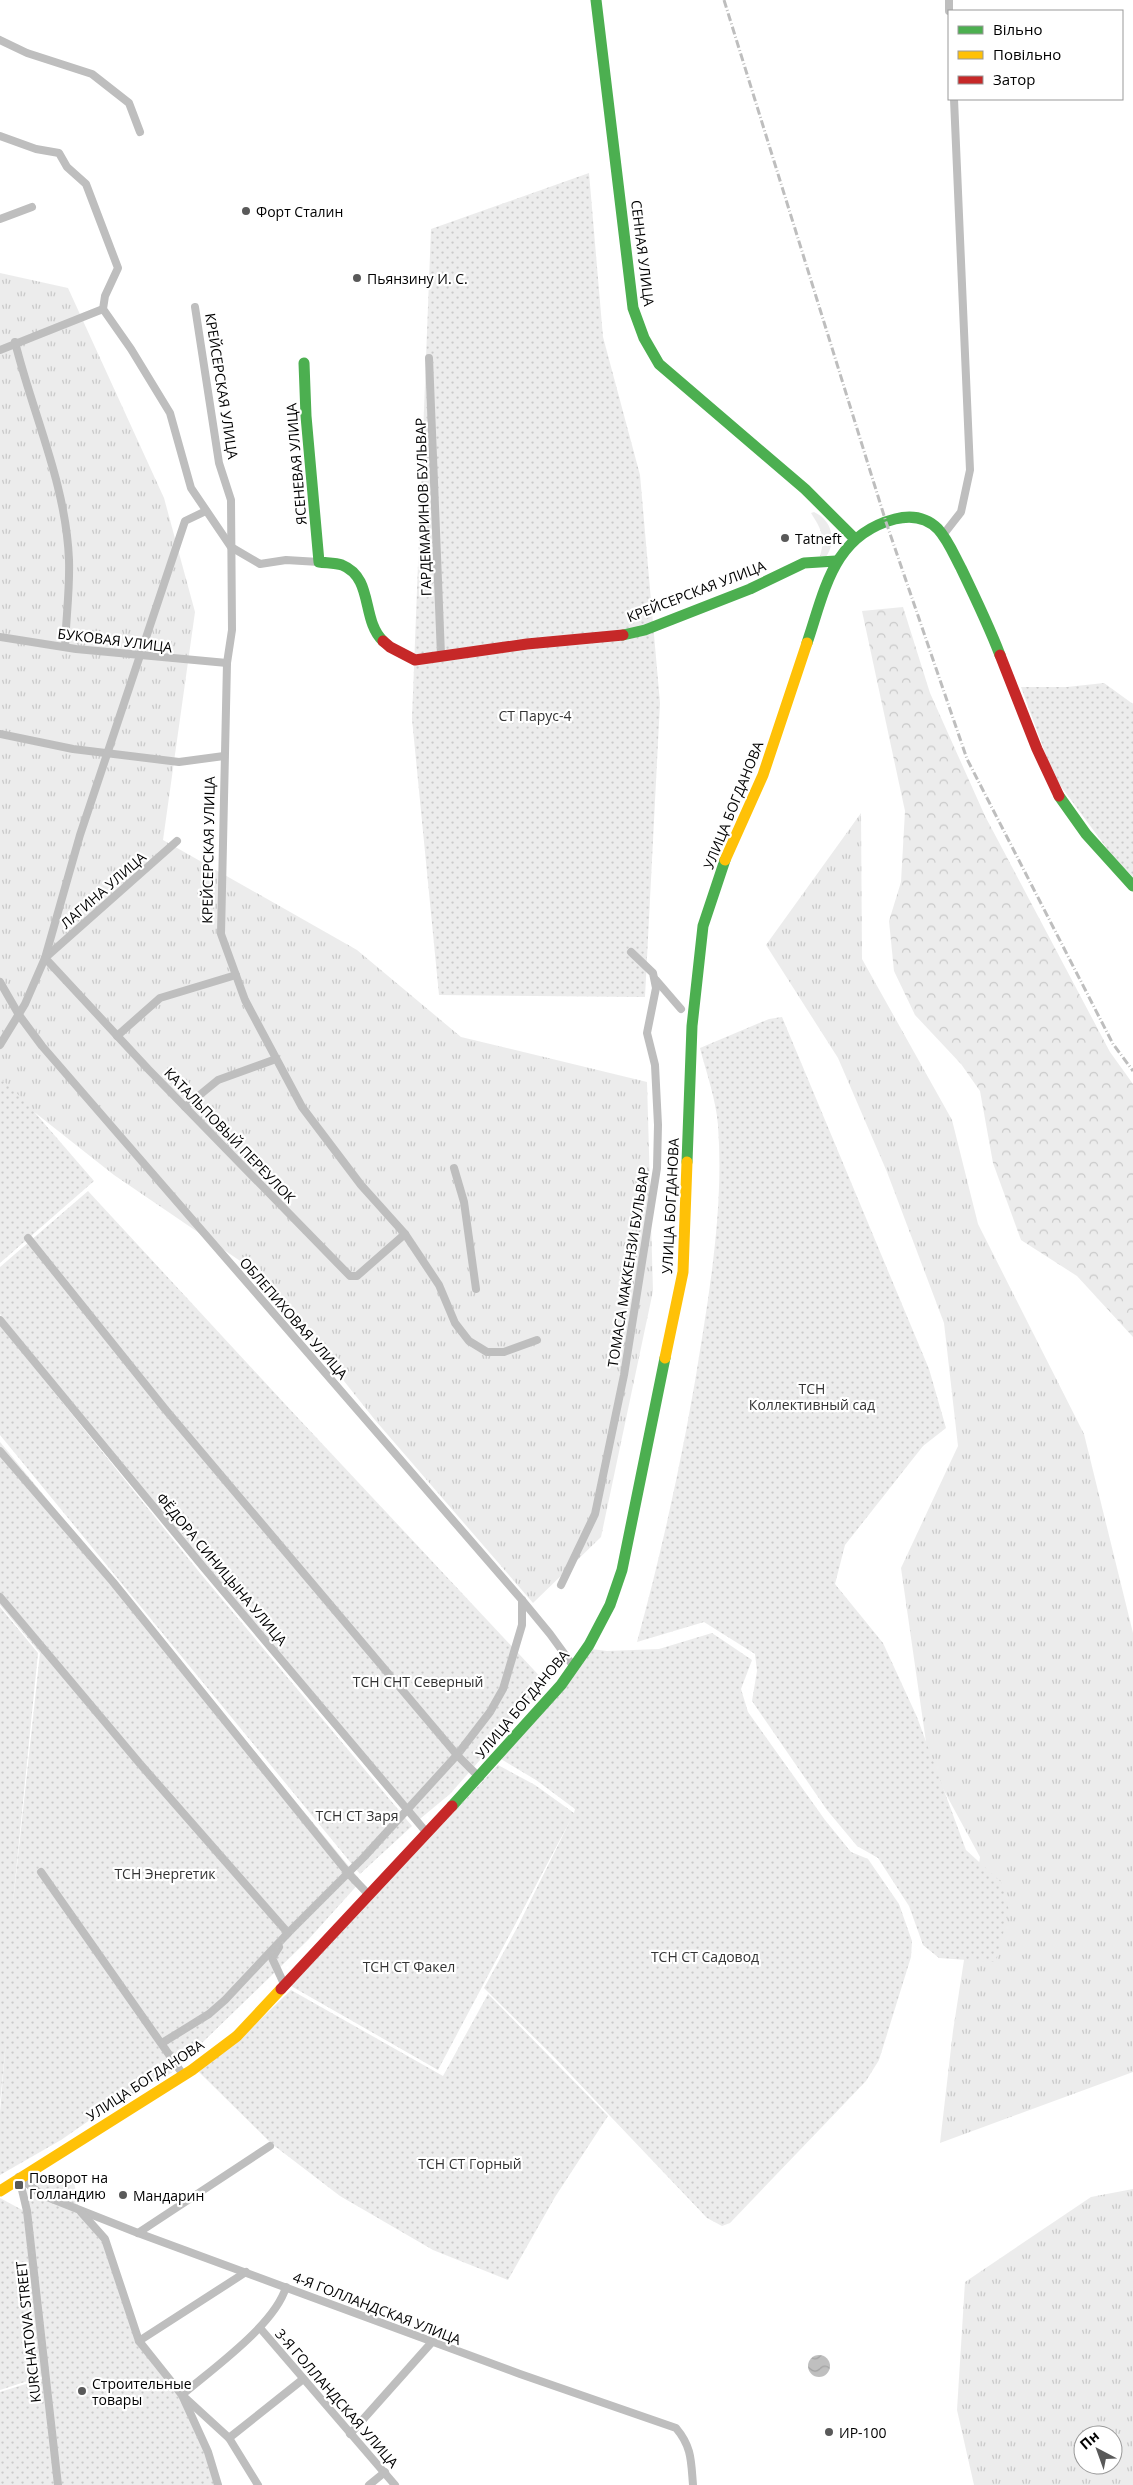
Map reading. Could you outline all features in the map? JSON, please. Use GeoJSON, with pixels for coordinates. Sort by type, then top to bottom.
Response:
{"type":"FeatureCollection","features":[{"type":"Feature","properties":{"kind":"main road","name":"СЕННАЯ УЛИЦА"},"geometry":{"type":"LineString","coordinates":[[596,0],[633,308],[644,338],[659,364],[805,489],[854,538]]}},
{"type":"Feature","properties":{"kind":"main road","name":"ЯСЕНЕВАЯ УЛИЦА"},"geometry":{"type":"LineString","coordinates":[[304,363],[306,416],[319,562]]}},
{"type":"Feature","properties":{"kind":"main road","name":"УЛИЦА БОГДАНОВА"},"geometry":{"type":"LineString","coordinates":[[0,2191],[19,2177],[184,2076],[237,2036],[480,1778],[574,1667],[589,1645],[610,1605],[622,1570],[679,1300],[686,1243],[692,1026],[703,926],[726,857],[763,775],[836,561],[854,538],[873,526],[911,517],[927,521],[943,535],[976,596],[995,639],[1048,777],[1065,804],[1133,886]]}},
{"type":"Feature","properties":{"kind":"main road","name":"КРЕЙСЕРСКАЯ УЛИЦА"},"geometry":{"type":"LineString","coordinates":[[319,562],[342,565],[356,574],[365,592],[369,617],[378,636],[390,647],[415,660],[441,655],[625,635],[645,630],[750,589],[804,563],[836,561]]}},
{"type":"Feature","properties":{"kind":"street"},"geometry":{"type":"LineString","coordinates":[[0,40],[28,53],[92,74],[129,103],[140,132]]}},
{"type":"Feature","properties":{"kind":"street"},"geometry":{"type":"LineString","coordinates":[[943,535],[961,512],[970,470],[954,100]]}},
{"type":"Feature","properties":{"kind":"street"},"geometry":{"type":"LineString","coordinates":[[0,136],[36,149],[59,153],[67,167],[86,184],[118,268],[105,296],[103,309],[131,349],[170,413],[191,488],[231,547]]}},
{"type":"Feature","properties":{"kind":"street"},"geometry":{"type":"LineString","coordinates":[[0,219],[32,208]]}},
{"type":"Feature","properties":{"kind":"street","name":"КРЕЙСЕРСКАЯ УЛИЦА"},"geometry":{"type":"LineString","coordinates":[[195,307],[219,463],[231,500],[232,630],[227,664],[221,934],[244,1000],[302,1107],[361,1185],[406,1234],[439,1285],[455,1322],[469,1341],[487,1352],[504,1352],[537,1340]]}},
{"type":"Feature","properties":{"kind":"street"},"geometry":{"type":"LineString","coordinates":[[0,350],[15,342],[103,309]]}},
{"type":"Feature","properties":{"kind":"street"},"geometry":{"type":"LineString","coordinates":[[15,342],[25,381],[47,442],[61,508],[69,559],[65,647]]}},
{"type":"Feature","properties":{"kind":"street","name":"ГАРДЕМАРИНОВ БУЛЬВАР"},"geometry":{"type":"LineString","coordinates":[[429,358],[441,655]]}},
{"type":"Feature","properties":{"kind":"street"},"geometry":{"type":"LineString","coordinates":[[0,1045],[19,1015],[44,958],[106,753],[185,521],[206,511]]}},
{"type":"Feature","properties":{"kind":"street","name":"КРЕЙСЕРСКАЯ УЛИЦА"},"geometry":{"type":"LineString","coordinates":[[231,547],[260,564],[286,560],[319,562]]}},
{"type":"Feature","properties":{"kind":"street","name":"БУКОВАЯ УЛИЦА"},"geometry":{"type":"LineString","coordinates":[[0,637],[138,656],[227,664]]}},
{"type":"Feature","properties":{"kind":"street"},"geometry":{"type":"LineString","coordinates":[[0,734],[106,753],[179,762],[224,756]]}},
{"type":"Feature","properties":{"kind":"street","name":"ЛАГИНА УЛИЦА"},"geometry":{"type":"LineString","coordinates":[[44,958],[177,841]]}},
{"type":"Feature","properties":{"kind":"street"},"geometry":{"type":"LineString","coordinates":[[631,952],[653,974],[658,984],[680,1009]]}},
{"type":"Feature","properties":{"kind":"street","name":"КАТАЛЬПОВЫЙ ПЕРЕУЛОК"},"geometry":{"type":"LineString","coordinates":[[44,958],[185,1107],[350,1276],[357,1276],[406,1234]]}},
{"type":"Feature","properties":{"kind":"street","name":"ТОМАСА МАККЕНЗИ БУЛЬВАР"},"geometry":{"type":"LineString","coordinates":[[561,1585],[596,1514],[642,1276],[657,1168],[658,1125],[655,1065],[647,1033],[656,988],[653,974]]}},
{"type":"Feature","properties":{"kind":"street"},"geometry":{"type":"LineString","coordinates":[[117,1036],[160,998],[236,975]]}},
{"type":"Feature","properties":{"kind":"street","name":"ОБЛЕПИХОВАЯ УЛИЦА"},"geometry":{"type":"LineString","coordinates":[[0,982],[19,1015],[70,1078],[522,1600],[574,1667]]}},
{"type":"Feature","properties":{"kind":"street"},"geometry":{"type":"LineString","coordinates":[[185,1107],[218,1080],[276,1059]]}},
{"type":"Feature","properties":{"kind":"street"},"geometry":{"type":"LineString","coordinates":[[454,1168],[464,1202],[476,1289]]}},
{"type":"Feature","properties":{"kind":"street"},"geometry":{"type":"LineString","coordinates":[[28,1238],[165,1409],[458,1755],[480,1778]]}},
{"type":"Feature","properties":{"kind":"street","name":"ФЁДОРА СИНИЦЫНА УЛИЦА"},"geometry":{"type":"LineString","coordinates":[[0,1320],[204,1568],[409,1808],[427,1833]]}},
{"type":"Feature","properties":{"kind":"street"},"geometry":{"type":"LineString","coordinates":[[0,1451],[113,1582],[348,1873],[368,1895]]}},
{"type":"Feature","properties":{"kind":"street"},"geometry":{"type":"LineString","coordinates":[[0,1597],[141,1765],[288,1933]]}},
{"type":"Feature","properties":{"kind":"street"},"geometry":{"type":"LineString","coordinates":[[162,2043],[209,2014],[225,2000],[348,1873],[458,1755],[490,1712],[503,1689],[522,1625],[522,1600]]}},
{"type":"Feature","properties":{"kind":"street"},"geometry":{"type":"LineString","coordinates":[[41,1872],[184,2076]]}},
{"type":"Feature","properties":{"kind":"street"},"geometry":{"type":"LineString","coordinates":[[284,1986],[272,1958],[288,1933]]}},
{"type":"Feature","properties":{"kind":"street"},"geometry":{"type":"LineString","coordinates":[[138,2233],[270,2146]]}},
{"type":"Feature","properties":{"kind":"street","name":"4-Я ГОЛЛАНДСКАЯ УЛИЦА"},"geometry":{"type":"LineString","coordinates":[[19,2177],[42,2195],[138,2233],[432,2342],[676,2428],[686,2440],[691,2454],[693,2485]]}},
{"type":"Feature","properties":{"kind":"street","name":"KURCHATOVA STREET"},"geometry":{"type":"LineString","coordinates":[[19,2177],[27,2211],[58,2485]]}},
{"type":"Feature","properties":{"kind":"street"},"geometry":{"type":"LineString","coordinates":[[80,2210],[105,2239],[139,2342],[182,2395],[229,2438],[258,2485]]}},
{"type":"Feature","properties":{"kind":"street"},"geometry":{"type":"LineString","coordinates":[[139,2342],[246,2272]]}},
{"type":"Feature","properties":{"kind":"street"},"geometry":{"type":"LineString","coordinates":[[182,2395],[260,2328],[282,2300],[286,2287]]}},
{"type":"Feature","properties":{"kind":"street","name":"3-Я ГОЛЛАНДСКАЯ УЛИЦА"},"geometry":{"type":"LineString","coordinates":[[260,2328],[302,2380],[395,2485]]}},
{"type":"Feature","properties":{"kind":"street"},"geometry":{"type":"LineString","coordinates":[[350,2434],[432,2342]]}},
{"type":"Feature","properties":{"kind":"street"},"geometry":{"type":"LineString","coordinates":[[229,2438],[302,2380]]}},
{"type":"Feature","properties":{"kind":"street"},"geometry":{"type":"LineString","coordinates":[[182,2395],[208,2452],[218,2485]]}},
{"type":"Feature","properties":{"kind":"street"},"geometry":{"type":"LineString","coordinates":[[370,2485],[385,2472]]}},
{"type":"Feature","properties":{"kind":"green space","name":"СТ Парус-4"},"geometry":{"type":"Polygon","coordinates":[[[589,173],[603,337],[640,475],[660,703],[645,997],[439,995],[412,719],[431,229],[589,173]]]}},
{"type":"Feature","properties":{"kind":"green space"},"geometry":{"type":"Polygon","coordinates":[[[0,273],[68,288],[164,498],[195,612],[163,840],[357,950],[461,1037],[647,1082],[653,1291],[601,1537],[533,1603],[375,1420],[258,1273],[114,1175],[0,1085],[0,273]]]}},
{"type":"Feature","properties":{"kind":"green space"},"geometry":{"type":"Polygon","coordinates":[[[814,512],[825,520],[831,532],[831,544],[826,557],[820,556],[823,544],[820,529],[811,513],[814,512]]]}},
{"type":"Feature","properties":{"kind":"green space"},"geometry":{"type":"Polygon","coordinates":[[[903,607],[930,693],[985,816],[1110,1052],[1133,1084],[1133,1337],[1077,1276],[1021,1240],[993,1163],[980,1091],[961,1064],[915,1015],[894,971],[889,921],[901,882],[905,811],[862,611],[903,607]]]}},
{"type":"Feature","properties":{"kind":"green space"},"geometry":{"type":"Polygon","coordinates":[[[1104,683],[1133,704],[1133,877],[1114,858],[1054,777],[1021,687],[1067,687],[1104,683]]]}},
{"type":"Feature","properties":{"kind":"green space"},"geometry":{"type":"Polygon","coordinates":[[[861,813],[862,959],[952,1120],[978,1224],[1084,1434],[1133,1633],[1133,2072],[940,2143],[953,2031],[980,1857],[929,1763],[901,1568],[958,1446],[944,1323],[887,1172],[838,1058],[766,945],[861,813]]]}},
{"type":"Feature","properties":{"kind":"green space","name":"ТСН Коллективный сад"},"geometry":{"type":"Polygon","coordinates":[[[782,1017],[929,1369],[946,1428],[923,1446],[845,1545],[835,1584],[883,1643],[917,1717],[966,1850],[1001,1882],[1009,1910],[996,1962],[939,1958],[923,1945],[909,1906],[878,1858],[857,1846],[827,1810],[752,1701],[757,1671],[755,1654],[704,1622],[637,1642],[666,1527],[682,1449],[697,1371],[714,1254],[719,1177],[718,1125],[713,1096],[700,1048],[769,1019],[782,1017]]]}},
{"type":"Feature","properties":{"kind":"green space"},"geometry":{"type":"Polygon","coordinates":[[[0,1078],[24,1100],[94,1181],[0,1263],[0,1078]]]}},
{"type":"Feature","properties":{"kind":"green space","name":"ТСН СНТ Северный"},"geometry":{"type":"Polygon","coordinates":[[[88,1191],[547,1684],[450,1794],[415,1823],[0,1314],[0,1267],[88,1191]]]}},
{"type":"Feature","properties":{"kind":"green space","name":"ТСН СТ Заря"},"geometry":{"type":"Polygon","coordinates":[[[0,1325],[200,1573],[412,1826],[360,1874],[0,1435],[0,1325]]]}},
{"type":"Feature","properties":{"kind":"green space","name":"ТСН Энергетик"},"geometry":{"type":"Polygon","coordinates":[[[0,1442],[361,1881],[308,1940],[171,2073],[100,2113],[61,2140],[0,2175],[0,2112],[6,2041],[0,2104],[0,1607],[38,1653],[12,1912],[40,1653],[0,1605],[0,1442]]]}},
{"type":"Feature","properties":{"kind":"green space","name":"ТСН СТ Садовод"},"geometry":{"type":"Polygon","coordinates":[[[712,1633],[752,1660],[741,1689],[748,1712],[825,1820],[851,1852],[868,1859],[899,1904],[912,1941],[911,1957],[879,2060],[866,2081],[730,2223],[722,2226],[707,2218],[554,2057],[484,1988],[518,1926],[571,1819],[438,2070],[291,1986],[498,1765],[535,1785],[574,1813],[575,1809],[536,1780],[501,1759],[591,1649],[607,1651],[659,1649],[712,1633]]]}},
{"type":"Feature","properties":{"kind":"green space","name":"ТСН СТ Горный"},"geometry":{"type":"Polygon","coordinates":[[[291,1990],[443,2076],[488,1994],[608,2116],[555,2197],[508,2280],[433,2250],[340,2196],[272,2144],[199,2072],[242,2037],[291,1990]]]}},
{"type":"Feature","properties":{"kind":"green space"},"geometry":{"type":"Polygon","coordinates":[[[28,2177],[74,2181],[79,2211],[104,2239],[139,2342],[181,2395],[208,2452],[216,2485],[0,2485],[0,2392],[48,2377],[27,2211],[28,2177]]]}},
{"type":"Feature","properties":{"kind":"green space"},"geometry":{"type":"Polygon","coordinates":[[[1133,2189],[1133,2485],[974,2485],[957,2410],[965,2282],[1091,2197],[1133,2189]]]}},
{"type":"Feature","properties":{"kind":"green space"},"geometry":{"type":"Polygon","coordinates":[[[0,2198],[26,2212],[46,2375],[0,2390],[0,2198]]]}},
{"type":"Feature","properties":{"kind":"water"},"geometry":{"type":"Polygon","coordinates":[[[819,2355],[827,2358],[830,2366],[827,2374],[819,2377],[811,2374],[808,2366],[811,2358],[819,2355]]]}},
{"type":"Feature","properties":{"kind":"railway"},"geometry":{"type":"LineString","coordinates":[[724,0],[886,522],[967,759],[1113,1044],[1133,1071]]}},
{"type":"Feature","properties":{"kind":"traffic: fast"},"geometry":{"type":"LineString","coordinates":[[596,0],[633,308],[644,338],[659,364],[805,489],[854,538]]}},
{"type":"Feature","properties":{"kind":"traffic: fast"},"geometry":{"type":"LineString","coordinates":[[304,363],[306,416],[319,562],[342,565],[352,571],[359,579],[372,622],[376,632],[383,641]]}},
{"type":"Feature","properties":{"kind":"traffic: fast"},"geometry":{"type":"LineString","coordinates":[[807,643],[826,585],[834,567],[845,551],[858,538],[874,527],[895,519],[912,517],[933,525],[945,538],[977,601],[1000,655]]}},
{"type":"Feature","properties":{"kind":"traffic: fast"},"geometry":{"type":"LineString","coordinates":[[623,635],[645,630],[750,589],[804,563],[836,561]]}},
{"type":"Feature","properties":{"kind":"traffic: fast"},"geometry":{"type":"LineString","coordinates":[[1059,796],[1086,834],[1133,886]]}},
{"type":"Feature","properties":{"kind":"traffic: fast"},"geometry":{"type":"LineString","coordinates":[[687,1162],[692,1026],[703,926],[725,860]]}},
{"type":"Feature","properties":{"kind":"traffic: fast"},"geometry":{"type":"LineString","coordinates":[[452,1806],[561,1685],[589,1645],[610,1605],[622,1570],[665,1358]]}},
{"type":"Feature","properties":{"kind":"traffic: slow"},"geometry":{"type":"LineString","coordinates":[[725,860],[763,775],[807,643]]}},
{"type":"Feature","properties":{"kind":"traffic: slow"},"geometry":{"type":"LineString","coordinates":[[665,1358],[683,1272],[687,1162]]}},
{"type":"Feature","properties":{"kind":"traffic: slow"},"geometry":{"type":"LineString","coordinates":[[0,2191],[192,2070],[237,2036],[281,1989]]}},
{"type":"Feature","properties":{"kind":"traffic: jam"},"geometry":{"type":"LineString","coordinates":[[383,641],[390,647],[415,660],[527,644],[623,635]]}},
{"type":"Feature","properties":{"kind":"traffic: jam"},"geometry":{"type":"LineString","coordinates":[[1000,655],[1037,749],[1059,796]]}},
{"type":"Feature","properties":{"kind":"traffic: jam"},"geometry":{"type":"LineString","coordinates":[[281,1989],[452,1806]]}},
{"type":"Feature","properties":{"kind":"place","name":"Форт Сталин"},"geometry":{"type":"Point","coordinates":[246,211]}},
{"type":"Feature","properties":{"kind":"place","name":"Пьянзину И. С."},"geometry":{"type":"Point","coordinates":[357,278]}},
{"type":"Feature","properties":{"kind":"place","name":"Tatneft"},"geometry":{"type":"Point","coordinates":[785,538]}},
{"type":"Feature","properties":{"kind":"place","name":"Поворот на Голландию"},"geometry":{"type":"Point","coordinates":[19,2185]}},
{"type":"Feature","properties":{"kind":"place","name":"Мандарин"},"geometry":{"type":"Point","coordinates":[123,2195]}},
{"type":"Feature","properties":{"kind":"place","name":"Строительные товары"},"geometry":{"type":"Point","coordinates":[82,2391]}},
{"type":"Feature","properties":{"kind":"place","name":"ИР-100"},"geometry":{"type":"Point","coordinates":[829,2432]}},
{"type":"Feature","properties":{"kind":"park label","name":"ТСН СТ Факел"},"geometry":{"type":"Point","coordinates":[409,1966]}}]}
